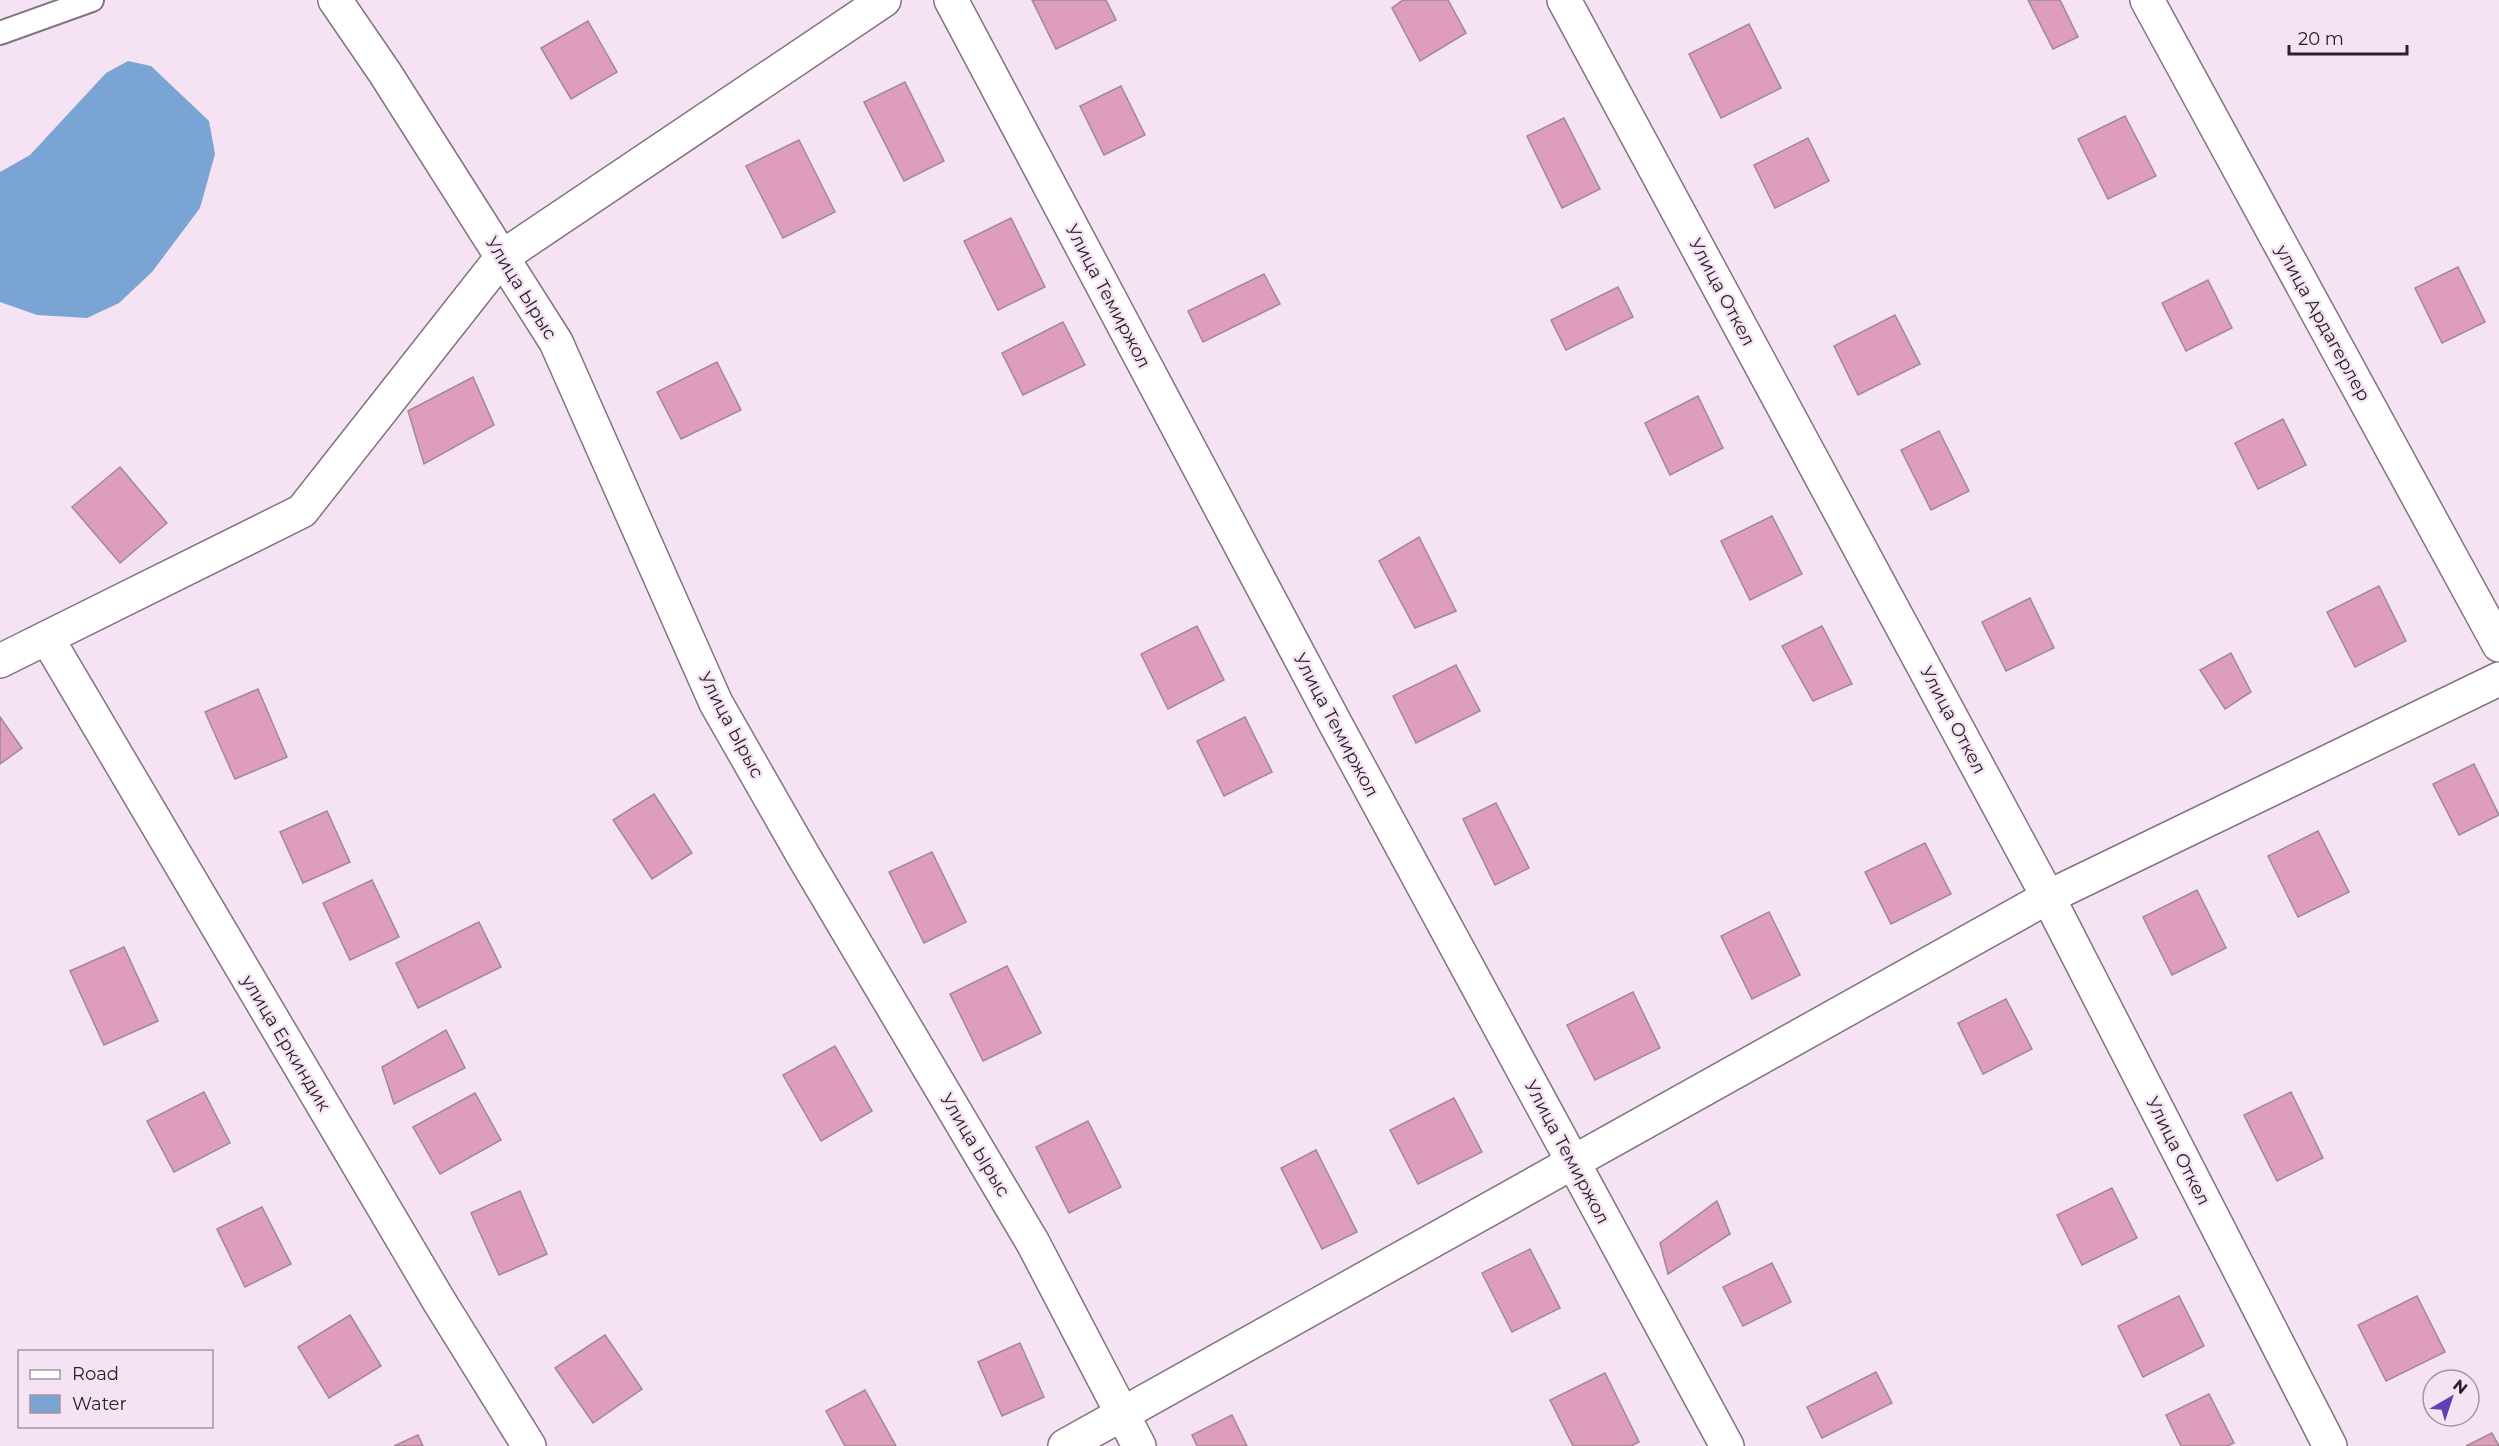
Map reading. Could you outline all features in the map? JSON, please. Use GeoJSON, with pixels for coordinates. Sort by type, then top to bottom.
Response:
{"type":"FeatureCollection","features":[{"type":"Feature","properties":{"kind":"street","name":"Улица Ырыс"},"geometry":{"type":"LineString","coordinates":[[335,0],[385,73],[556,342],[716,703],[804,858],[1034,1243],[1139,1446]]}},
{"type":"Feature","properties":{"kind":"street"},"geometry":{"type":"LineString","coordinates":[[0,661],[302,511],[502,257],[884,0]]}},
{"type":"Feature","properties":{"kind":"street","name":"Улица Темиржол"},"geometry":{"type":"LineString","coordinates":[[951,0],[1318,692],[1727,1446]]}},
{"type":"Feature","properties":{"kind":"street","name":"Улица Откел"},"geometry":{"type":"LineString","coordinates":[[1564,0],[2048,897],[2330,1446]]}},
{"type":"Feature","properties":{"kind":"street","name":"улица Ардагерлер"},"geometry":{"type":"LineString","coordinates":[[2147,0],[2499,645]]}},
{"type":"Feature","properties":{"kind":"street","name":"улица Еркиндик"},"geometry":{"type":"LineString","coordinates":[[47,638],[433,1291],[529,1446]]}},
{"type":"Feature","properties":{"kind":"street"},"geometry":{"type":"LineString","coordinates":[[1065,1446],[2048,897],[2499,679]]}},
{"type":"Feature","properties":{"kind":"lane"},"geometry":{"type":"LineString","coordinates":[[0,33],[92,0]]}},
{"type":"Feature","properties":{"kind":"water"},"geometry":{"type":"Polygon","coordinates":[[[128,61],[151,66],[209,121],[215,154],[200,208],[152,272],[119,303],[87,318],[37,315],[0,302],[0,172],[30,155],[106,73],[128,61]]]}},
{"type":"Feature","properties":{"kind":"building"},"geometry":{"type":"Polygon","coordinates":[[[1032,0],[1106,0],[1116,20],[1056,49],[1032,0]]]}},
{"type":"Feature","properties":{"kind":"building"},"geometry":{"type":"Polygon","coordinates":[[[1403,0],[1448,0],[1466,33],[1420,61],[1392,8],[1403,0]]]}},
{"type":"Feature","properties":{"kind":"building"},"geometry":{"type":"Polygon","coordinates":[[[2028,0],[2060,0],[2078,37],[2053,49],[2028,0]]]}},
{"type":"Feature","properties":{"kind":"building"},"geometry":{"type":"Polygon","coordinates":[[[588,21],[617,72],[571,99],[541,48],[588,21]]]}},
{"type":"Feature","properties":{"kind":"building"},"geometry":{"type":"Polygon","coordinates":[[[1749,24],[1781,88],[1721,118],[1689,54],[1749,24]]]}},
{"type":"Feature","properties":{"kind":"building"},"geometry":{"type":"Polygon","coordinates":[[[905,82],[944,161],[904,181],[864,102],[905,82]]]}},
{"type":"Feature","properties":{"kind":"building"},"geometry":{"type":"Polygon","coordinates":[[[1121,86],[1145,135],[1104,155],[1080,106],[1121,86]]]}},
{"type":"Feature","properties":{"kind":"building"},"geometry":{"type":"Polygon","coordinates":[[[2125,116],[2156,176],[2108,199],[2078,139],[2125,116]]]}},
{"type":"Feature","properties":{"kind":"building"},"geometry":{"type":"Polygon","coordinates":[[[1564,118],[1600,189],[1562,208],[1527,136],[1564,118]]]}},
{"type":"Feature","properties":{"kind":"building"},"geometry":{"type":"Polygon","coordinates":[[[1808,138],[1829,181],[1775,208],[1754,165],[1808,138]]]}},
{"type":"Feature","properties":{"kind":"building"},"geometry":{"type":"Polygon","coordinates":[[[799,140],[835,212],[783,238],[746,166],[799,140]]]}},
{"type":"Feature","properties":{"kind":"building"},"geometry":{"type":"Polygon","coordinates":[[[1011,218],[1045,287],[998,310],[964,241],[1011,218]]]}},
{"type":"Feature","properties":{"kind":"building"},"geometry":{"type":"Polygon","coordinates":[[[2458,267],[2485,322],[2442,343],[2415,288],[2458,267]]]}},
{"type":"Feature","properties":{"kind":"building"},"geometry":{"type":"Polygon","coordinates":[[[1264,274],[1280,304],[1203,342],[1188,311],[1264,274]]]}},
{"type":"Feature","properties":{"kind":"building"},"geometry":{"type":"Polygon","coordinates":[[[2208,280],[2232,328],[2186,351],[2162,303],[2208,280]]]}},
{"type":"Feature","properties":{"kind":"building"},"geometry":{"type":"Polygon","coordinates":[[[1618,287],[1633,317],[1566,350],[1551,320],[1618,287]]]}},
{"type":"Feature","properties":{"kind":"building"},"geometry":{"type":"Polygon","coordinates":[[[1895,315],[1920,364],[1858,395],[1834,346],[1895,315]]]}},
{"type":"Feature","properties":{"kind":"building"},"geometry":{"type":"Polygon","coordinates":[[[1063,322],[1085,365],[1023,395],[1002,353],[1063,322]]]}},
{"type":"Feature","properties":{"kind":"building"},"geometry":{"type":"Polygon","coordinates":[[[717,362],[741,410],[681,439],[657,392],[717,362]]]}},
{"type":"Feature","properties":{"kind":"building"},"geometry":{"type":"Polygon","coordinates":[[[473,377],[494,425],[424,464],[408,411],[473,377]]]}},
{"type":"Feature","properties":{"kind":"building"},"geometry":{"type":"Polygon","coordinates":[[[1698,396],[1723,448],[1670,475],[1645,423],[1698,396]]]}},
{"type":"Feature","properties":{"kind":"building"},"geometry":{"type":"Polygon","coordinates":[[[2283,419],[2306,465],[2258,489],[2235,443],[2283,419]]]}},
{"type":"Feature","properties":{"kind":"building"},"geometry":{"type":"Polygon","coordinates":[[[1939,431],[1969,491],[1931,510],[1901,450],[1939,431]]]}},
{"type":"Feature","properties":{"kind":"building"},"geometry":{"type":"Polygon","coordinates":[[[120,467],[167,523],[120,563],[72,507],[120,467]]]}},
{"type":"Feature","properties":{"kind":"building"},"geometry":{"type":"Polygon","coordinates":[[[1772,516],[1802,574],[1750,600],[1721,541],[1772,516]]]}},
{"type":"Feature","properties":{"kind":"building"},"geometry":{"type":"Polygon","coordinates":[[[1419,537],[1456,611],[1415,628],[1379,561],[1419,537]]]}},
{"type":"Feature","properties":{"kind":"building"},"geometry":{"type":"Polygon","coordinates":[[[2379,586],[2406,641],[2355,667],[2327,612],[2379,586]]]}},
{"type":"Feature","properties":{"kind":"building"},"geometry":{"type":"Polygon","coordinates":[[[2030,598],[2054,648],[2006,671],[1982,622],[2030,598]]]}},
{"type":"Feature","properties":{"kind":"building"},"geometry":{"type":"Polygon","coordinates":[[[1197,626],[1224,680],[1168,709],[1141,654],[1197,626]]]}},
{"type":"Feature","properties":{"kind":"building"},"geometry":{"type":"Polygon","coordinates":[[[1822,626],[1852,684],[1813,701],[1782,646],[1822,626]]]}},
{"type":"Feature","properties":{"kind":"building"},"geometry":{"type":"Polygon","coordinates":[[[2231,653],[2251,692],[2225,709],[2200,670],[2231,653]]]}},
{"type":"Feature","properties":{"kind":"building"},"geometry":{"type":"Polygon","coordinates":[[[1456,665],[1480,711],[1416,743],[1393,696],[1456,665]]]}},
{"type":"Feature","properties":{"kind":"building"},"geometry":{"type":"Polygon","coordinates":[[[258,689],[287,757],[235,779],[205,712],[258,689]]]}},
{"type":"Feature","properties":{"kind":"building"},"geometry":{"type":"Polygon","coordinates":[[[0,717],[22,748],[0,764],[0,717]]]}},
{"type":"Feature","properties":{"kind":"building"},"geometry":{"type":"Polygon","coordinates":[[[1245,717],[1272,772],[1224,796],[1197,741],[1245,717]]]}},
{"type":"Feature","properties":{"kind":"building"},"geometry":{"type":"Polygon","coordinates":[[[2474,764],[2499,815],[2459,835],[2433,784],[2474,764]]]}},
{"type":"Feature","properties":{"kind":"building"},"geometry":{"type":"Polygon","coordinates":[[[654,794],[692,853],[652,879],[613,820],[654,794]]]}},
{"type":"Feature","properties":{"kind":"building"},"geometry":{"type":"Polygon","coordinates":[[[1496,803],[1529,868],[1495,885],[1463,819],[1496,803]]]}},
{"type":"Feature","properties":{"kind":"building"},"geometry":{"type":"Polygon","coordinates":[[[327,811],[350,862],[303,883],[280,832],[327,811]]]}},
{"type":"Feature","properties":{"kind":"building"},"geometry":{"type":"Polygon","coordinates":[[[2318,831],[2349,892],[2298,917],[2268,856],[2318,831]]]}},
{"type":"Feature","properties":{"kind":"building"},"geometry":{"type":"Polygon","coordinates":[[[1925,843],[1951,894],[1891,924],[1865,872],[1925,843]]]}},
{"type":"Feature","properties":{"kind":"building"},"geometry":{"type":"Polygon","coordinates":[[[932,852],[966,922],[924,943],[889,872],[932,852]]]}},
{"type":"Feature","properties":{"kind":"building"},"geometry":{"type":"Polygon","coordinates":[[[372,880],[399,937],[350,960],[323,903],[372,880]]]}},
{"type":"Feature","properties":{"kind":"building"},"geometry":{"type":"Polygon","coordinates":[[[2197,890],[2226,948],[2172,975],[2143,917],[2197,890]]]}},
{"type":"Feature","properties":{"kind":"building"},"geometry":{"type":"Polygon","coordinates":[[[1769,912],[1800,975],[1752,999],[1721,936],[1769,912]]]}},
{"type":"Feature","properties":{"kind":"building"},"geometry":{"type":"Polygon","coordinates":[[[479,922],[501,967],[418,1008],[396,963],[479,922]]]}},
{"type":"Feature","properties":{"kind":"building"},"geometry":{"type":"Polygon","coordinates":[[[124,947],[158,1021],[104,1045],[70,971],[124,947]]]}},
{"type":"Feature","properties":{"kind":"building"},"geometry":{"type":"Polygon","coordinates":[[[1007,966],[1041,1033],[983,1061],[950,994],[1007,966]]]}},
{"type":"Feature","properties":{"kind":"building"},"geometry":{"type":"Polygon","coordinates":[[[1633,992],[1660,1048],[1595,1080],[1567,1025],[1633,992]]]}},
{"type":"Feature","properties":{"kind":"building"},"geometry":{"type":"Polygon","coordinates":[[[2006,999],[2032,1049],[1983,1074],[1958,1023],[2006,999]]]}},
{"type":"Feature","properties":{"kind":"building"},"geometry":{"type":"Polygon","coordinates":[[[446,1030],[465,1068],[394,1104],[382,1067],[446,1030]]]}},
{"type":"Feature","properties":{"kind":"building"},"geometry":{"type":"Polygon","coordinates":[[[835,1046],[872,1111],[821,1141],[783,1075],[835,1046]]]}},
{"type":"Feature","properties":{"kind":"building"},"geometry":{"type":"Polygon","coordinates":[[[204,1092],[230,1143],[174,1172],[147,1121],[204,1092]]]}},
{"type":"Feature","properties":{"kind":"building"},"geometry":{"type":"Polygon","coordinates":[[[2291,1092],[2323,1158],[2277,1181],[2244,1115],[2291,1092]]]}},
{"type":"Feature","properties":{"kind":"building"},"geometry":{"type":"Polygon","coordinates":[[[475,1093],[501,1140],[440,1174],[413,1127],[475,1093]]]}},
{"type":"Feature","properties":{"kind":"building"},"geometry":{"type":"Polygon","coordinates":[[[1454,1098],[1482,1152],[1418,1184],[1390,1130],[1454,1098]]]}},
{"type":"Feature","properties":{"kind":"building"},"geometry":{"type":"Polygon","coordinates":[[[1088,1121],[1121,1187],[1069,1213],[1036,1147],[1088,1121]]]}},
{"type":"Feature","properties":{"kind":"building"},"geometry":{"type":"Polygon","coordinates":[[[1316,1150],[1357,1232],[1322,1249],[1281,1168],[1316,1150]]]}},
{"type":"Feature","properties":{"kind":"building"},"geometry":{"type":"Polygon","coordinates":[[[2112,1188],[2137,1238],[2082,1265],[2057,1215],[2112,1188]]]}},
{"type":"Feature","properties":{"kind":"building"},"geometry":{"type":"Polygon","coordinates":[[[520,1191],[547,1254],[499,1275],[471,1213],[520,1191]]]}},
{"type":"Feature","properties":{"kind":"building"},"geometry":{"type":"Polygon","coordinates":[[[1717,1201],[1730,1234],[1668,1274],[1660,1243],[1717,1201]]]}},
{"type":"Feature","properties":{"kind":"building"},"geometry":{"type":"Polygon","coordinates":[[[262,1207],[291,1264],[245,1287],[217,1229],[262,1207]]]}},
{"type":"Feature","properties":{"kind":"building"},"geometry":{"type":"Polygon","coordinates":[[[1530,1249],[1560,1308],[1512,1332],[1482,1273],[1530,1249]]]}},
{"type":"Feature","properties":{"kind":"building"},"geometry":{"type":"Polygon","coordinates":[[[1772,1263],[1791,1302],[1743,1326],[1723,1287],[1772,1263]]]}},
{"type":"Feature","properties":{"kind":"building"},"geometry":{"type":"Polygon","coordinates":[[[2179,1296],[2204,1346],[2143,1377],[2118,1326],[2179,1296]]]}},
{"type":"Feature","properties":{"kind":"building"},"geometry":{"type":"Polygon","coordinates":[[[2417,1296],[2445,1352],[2386,1381],[2358,1325],[2417,1296]]]}},
{"type":"Feature","properties":{"kind":"building"},"geometry":{"type":"Polygon","coordinates":[[[350,1315],[381,1366],[329,1398],[298,1347],[350,1315]]]}},
{"type":"Feature","properties":{"kind":"building"},"geometry":{"type":"Polygon","coordinates":[[[605,1335],[642,1389],[593,1423],[555,1368],[605,1335]]]}},
{"type":"Feature","properties":{"kind":"building"},"geometry":{"type":"Polygon","coordinates":[[[1020,1343],[1044,1397],[1002,1416],[978,1362],[1020,1343]]]}},
{"type":"Feature","properties":{"kind":"building"},"geometry":{"type":"Polygon","coordinates":[[[1876,1372],[1892,1403],[1822,1438],[1807,1407],[1876,1372]]]}},
{"type":"Feature","properties":{"kind":"building"},"geometry":{"type":"Polygon","coordinates":[[[1605,1373],[1639,1442],[1631,1446],[1573,1446],[1550,1400],[1605,1373]]]}},
{"type":"Feature","properties":{"kind":"building"},"geometry":{"type":"Polygon","coordinates":[[[865,1390],[896,1446],[845,1446],[826,1411],[865,1390]]]}},
{"type":"Feature","properties":{"kind":"building"},"geometry":{"type":"Polygon","coordinates":[[[2209,1394],[2234,1443],[2227,1446],[2181,1446],[2166,1415],[2209,1394]]]}},
{"type":"Feature","properties":{"kind":"building"},"geometry":{"type":"Polygon","coordinates":[[[1232,1415],[1247,1446],[1197,1446],[1192,1435],[1232,1415]]]}},
{"type":"Feature","properties":{"kind":"building"},"geometry":{"type":"Polygon","coordinates":[[[2492,1433],[2499,1446],[2466,1446],[2492,1433]]]}},
{"type":"Feature","properties":{"kind":"building"},"geometry":{"type":"Polygon","coordinates":[[[418,1435],[423,1446],[394,1446],[418,1435]]]}}]}
